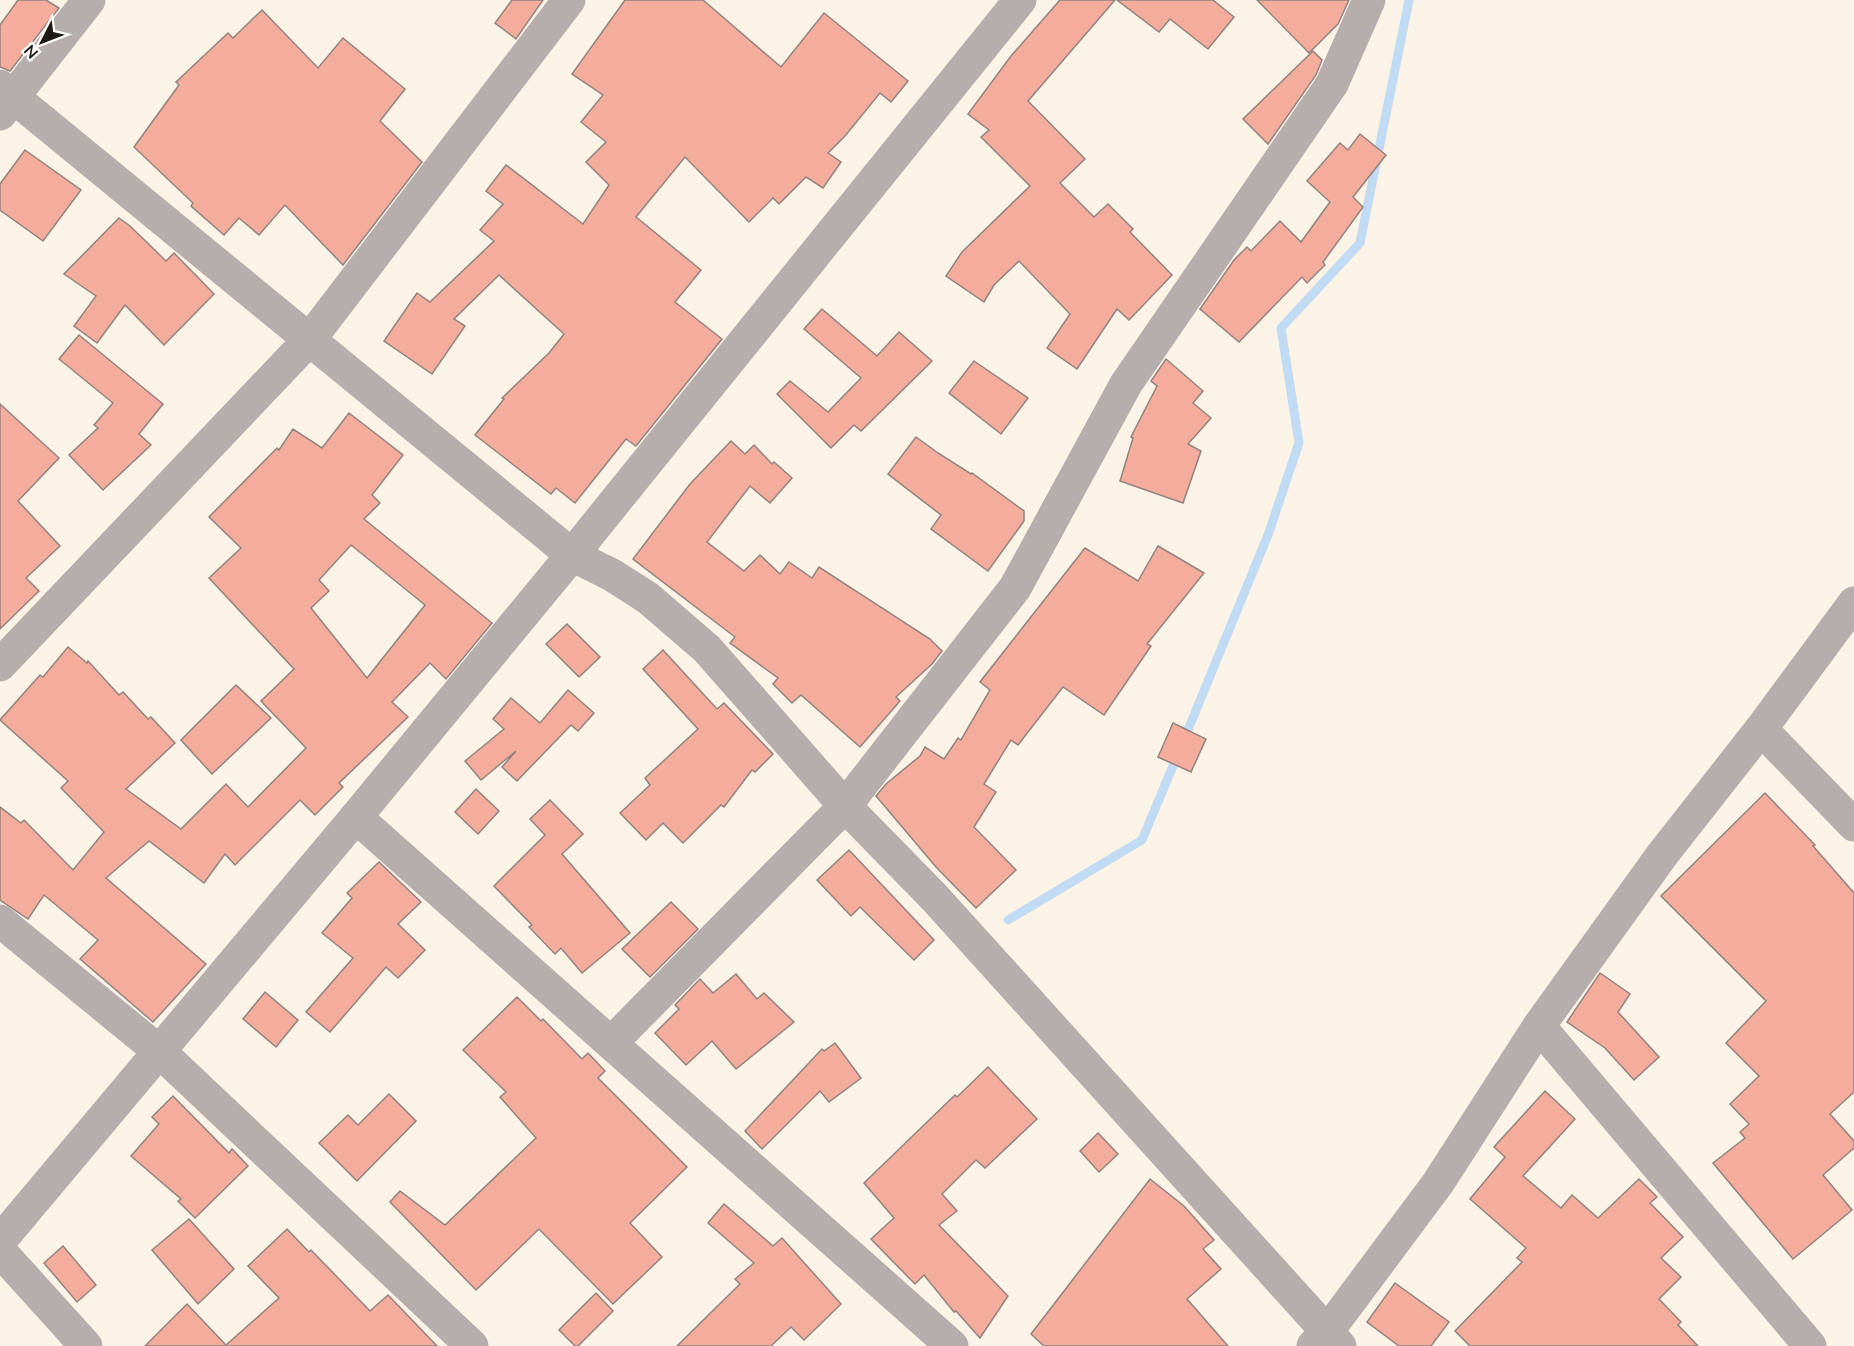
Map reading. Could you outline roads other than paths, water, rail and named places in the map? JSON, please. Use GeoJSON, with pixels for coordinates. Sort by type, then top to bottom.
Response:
{"type":"FeatureCollection","features":[{"type":"Feature","properties":{"kind":"street"},"geometry":{"type":"LineString","coordinates":[[89,0],[5,99],[310,339],[572,555],[612,575],[648,598],[707,649],[845,806],[934,897],[1326,1341],[1438,1183],[1539,1026],[1662,855],[1761,729],[1854,603]]}},
{"type":"Feature","properties":{"kind":"street"},"geometry":{"type":"LineString","coordinates":[[0,665],[310,339],[569,0]]}},
{"type":"Feature","properties":{"kind":"street"},"geometry":{"type":"LineString","coordinates":[[0,1241],[356,817],[572,555],[1020,0]]}},
{"type":"Feature","properties":{"kind":"street"},"geometry":{"type":"LineString","coordinates":[[611,1043],[845,806],[1015,588],[1126,384],[1332,84],[1369,0]]}},
{"type":"Feature","properties":{"kind":"street"},"geometry":{"type":"LineString","coordinates":[[1761,729],[1854,825]]}},
{"type":"Feature","properties":{"kind":"street"},"geometry":{"type":"LineString","coordinates":[[356,817],[952,1346]]}},
{"type":"Feature","properties":{"kind":"street"},"geometry":{"type":"LineString","coordinates":[[0,921],[160,1052],[472,1346]]}},
{"type":"Feature","properties":{"kind":"street"},"geometry":{"type":"LineString","coordinates":[[1539,1026],[1810,1346]]}},
{"type":"Feature","properties":{"kind":"street"},"geometry":{"type":"LineString","coordinates":[[0,1251],[86,1346]]}},
{"type":"Feature","properties":{"kind":"waterway"},"geometry":{"type":"LineString","coordinates":[[1183,742],[1268,535],[1299,443],[1281,328],[1360,243],[1409,0]]}},
{"type":"Feature","properties":{"kind":"waterway"},"geometry":{"type":"LineString","coordinates":[[1008,920],[1142,840],[1178,754]]}}]}
